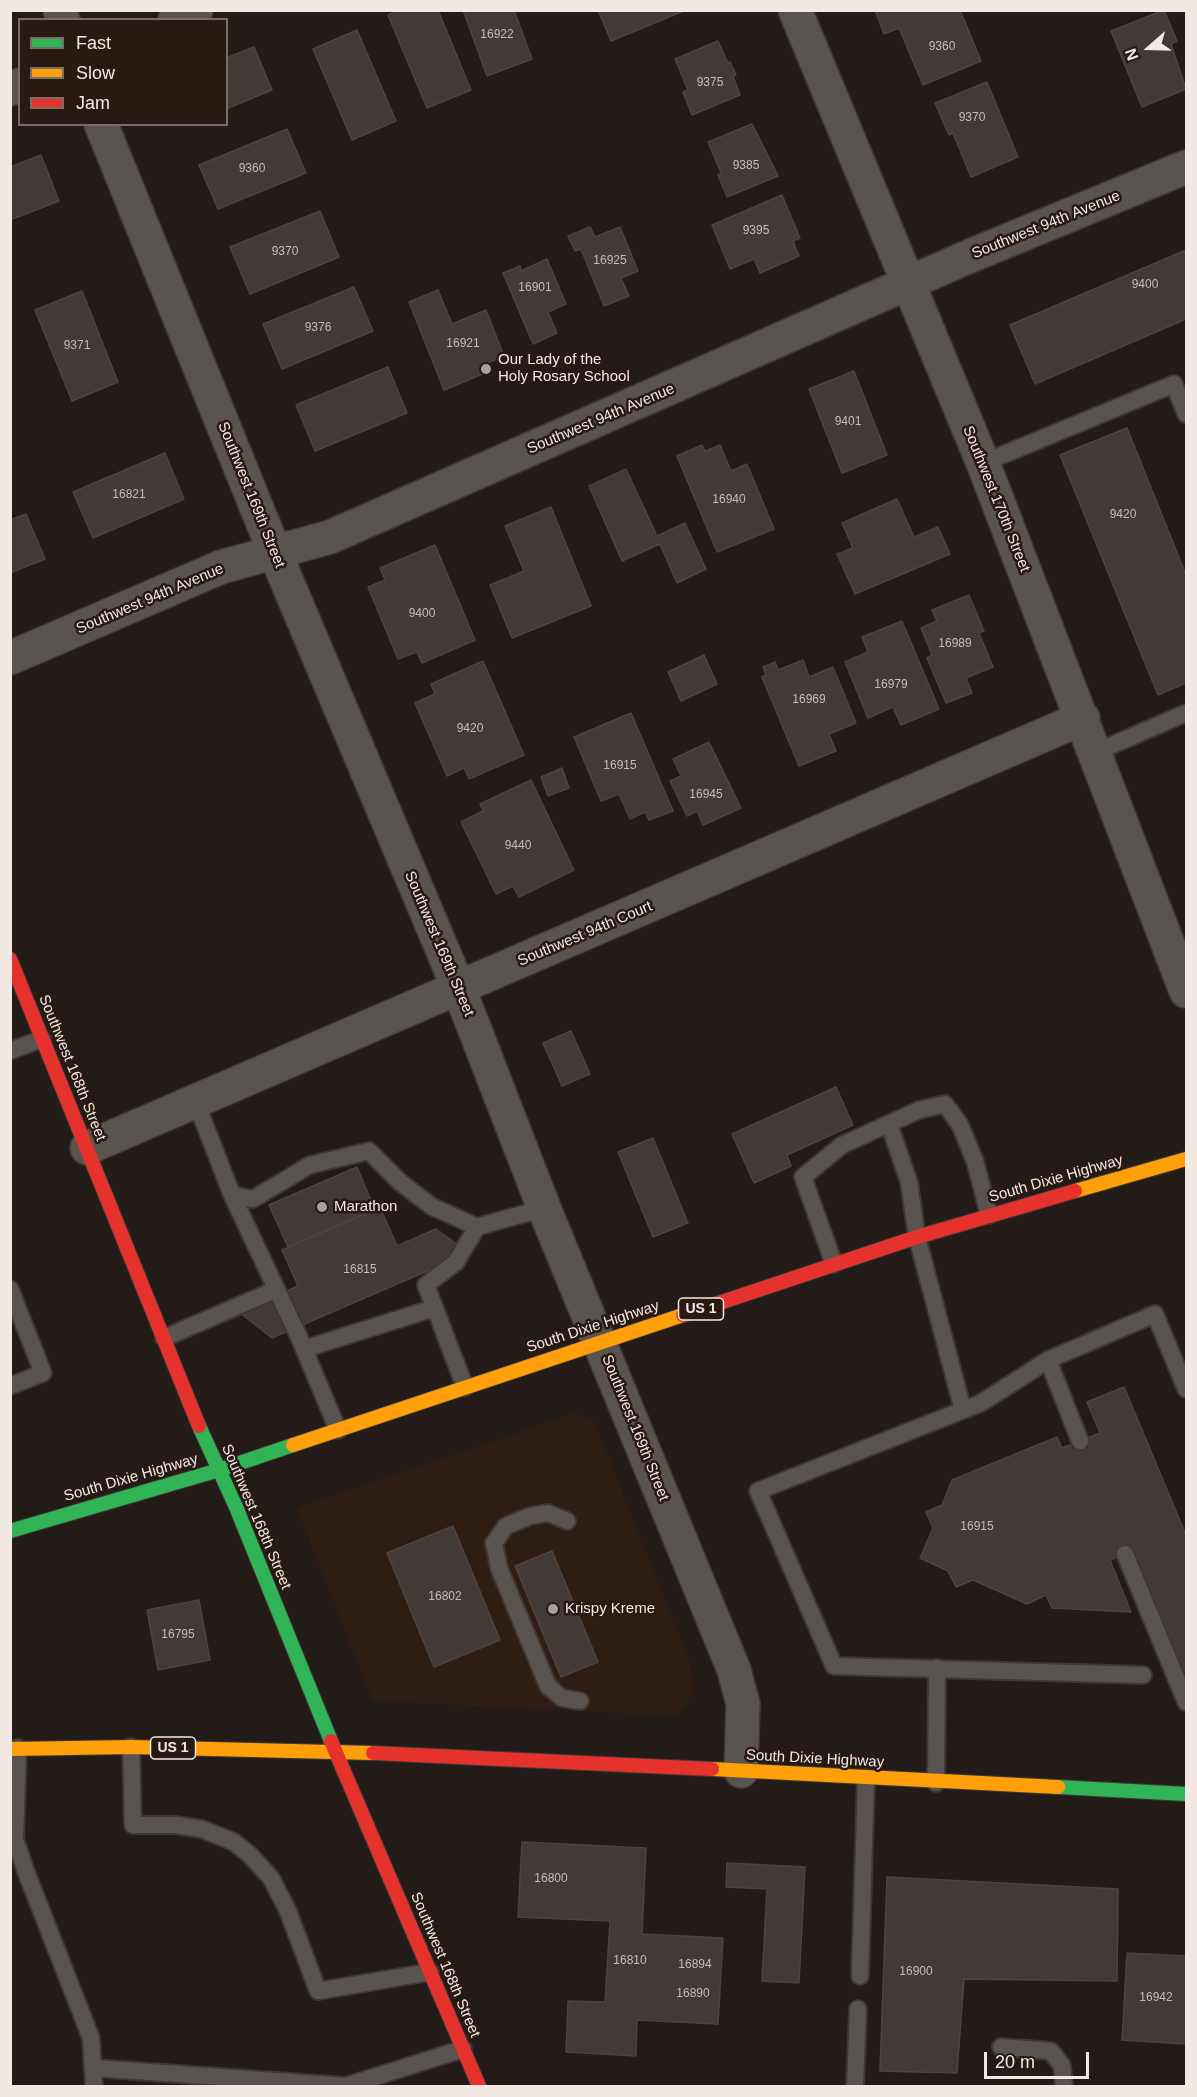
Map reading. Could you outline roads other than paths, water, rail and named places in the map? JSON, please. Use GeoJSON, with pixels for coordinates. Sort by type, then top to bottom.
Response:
{"type":"FeatureCollection","features":[{"type":"Feature","properties":{"kind":"main road","name":"Southwest 168th Street"},"geometry":{"type":"LineString","coordinates":[[10,958],[334,1750],[479,2086]]}},
{"type":"Feature","properties":{"kind":"main road","name":"South Dixie Highway"},"geometry":{"type":"LineString","coordinates":[[10,1531],[219,1470],[917,1237],[1186,1159]]}},
{"type":"Feature","properties":{"kind":"main road","name":"South Dixie Highway"},"geometry":{"type":"LineString","coordinates":[[14,1748],[334,1750],[936,1783],[1186,1794]]}},
{"type":"Feature","properties":{"kind":"street"},"geometry":{"type":"LineString","coordinates":[[179,18],[196,10]]}},
{"type":"Feature","properties":{"kind":"street","name":"Southwest 170th Street"},"geometry":{"type":"LineString","coordinates":[[795,10],[983,464],[1083,718],[1186,991]]}},
{"type":"Feature","properties":{"kind":"street","name":"Southwest 169th Street"},"geometry":{"type":"LineString","coordinates":[[102,126],[275,553],[459,989],[544,1208],[734,1670],[743,1704],[741,1771]]}},
{"type":"Feature","properties":{"kind":"street","name":"Southwest 94th Avenue"},"geometry":{"type":"LineString","coordinates":[[10,658],[221,567],[330,537],[907,285],[1186,167]]}},
{"type":"Feature","properties":{"kind":"street","name":"Southwest 94th Court"},"geometry":{"type":"LineString","coordinates":[[87,1148],[1083,718]]}},
{"type":"Feature","properties":{"kind":"lane"},"geometry":{"type":"LineString","coordinates":[[983,464],[1174,384],[1186,414]]}},
{"type":"Feature","properties":{"kind":"lane"},"geometry":{"type":"LineString","coordinates":[[1096,752],[1186,713]]}},
{"type":"Feature","properties":{"kind":"lane"},"geometry":{"type":"LineString","coordinates":[[10,1051],[42,1039]]}},
{"type":"Feature","properties":{"kind":"lane"},"geometry":{"type":"LineString","coordinates":[[196,1102],[232,1196],[304,1349],[338,1430]]}},
{"type":"Feature","properties":{"kind":"lane"},"geometry":{"type":"LineString","coordinates":[[834,1264],[802,1177],[842,1145],[919,1110],[945,1104],[960,1125],[970,1149],[989,1215]]}},
{"type":"Feature","properties":{"kind":"lane"},"geometry":{"type":"LineString","coordinates":[[889,1124],[909,1182],[917,1237],[963,1410]]}},
{"type":"Feature","properties":{"kind":"lane"},"geometry":{"type":"LineString","coordinates":[[232,1196],[253,1199],[310,1165],[369,1151],[400,1182],[431,1206],[477,1227],[544,1208]]}},
{"type":"Feature","properties":{"kind":"lane"},"geometry":{"type":"LineString","coordinates":[[465,1387],[426,1286],[456,1262],[477,1227]]}},
{"type":"Feature","properties":{"kind":"lane"},"geometry":{"type":"LineString","coordinates":[[10,1289],[44,1373],[10,1386]]}},
{"type":"Feature","properties":{"kind":"lane"},"geometry":{"type":"LineString","coordinates":[[164,1338],[275,1290]]}},
{"type":"Feature","properties":{"kind":"lane"},"geometry":{"type":"LineString","coordinates":[[304,1349],[434,1308]]}},
{"type":"Feature","properties":{"kind":"lane"},"geometry":{"type":"LineString","coordinates":[[1143,1675],[834,1666],[758,1491],[981,1403],[1048,1360],[1155,1314],[1186,1389]]}},
{"type":"Feature","properties":{"kind":"lane"},"geometry":{"type":"LineString","coordinates":[[1048,1360],[1080,1441]]}},
{"type":"Feature","properties":{"kind":"lane"},"geometry":{"type":"LineString","coordinates":[[567,1521],[548,1513],[530,1516],[506,1526],[494,1543],[499,1568],[548,1686],[562,1698],[580,1701]]}},
{"type":"Feature","properties":{"kind":"lane"},"geometry":{"type":"LineString","coordinates":[[1125,1554],[1186,1702]]}},
{"type":"Feature","properties":{"kind":"lane"},"geometry":{"type":"LineString","coordinates":[[936,1783],[937,1668]]}},
{"type":"Feature","properties":{"kind":"lane"},"geometry":{"type":"LineString","coordinates":[[131,1747],[133,1826],[175,1825],[202,1829],[234,1842],[250,1856],[271,1878],[288,1911],[318,1991],[430,1972]]}},
{"type":"Feature","properties":{"kind":"lane"},"geometry":{"type":"LineString","coordinates":[[14,1748],[13,1840],[91,2038],[94,2086]]}},
{"type":"Feature","properties":{"kind":"lane"},"geometry":{"type":"LineString","coordinates":[[860,1976],[866,1778]]}},
{"type":"Feature","properties":{"kind":"lane"},"geometry":{"type":"LineString","coordinates":[[855,2086],[858,2009]]}},
{"type":"Feature","properties":{"kind":"lane"},"geometry":{"type":"LineString","coordinates":[[1001,2047],[1051,2051],[1062,2066],[1064,2086]]}},
{"type":"Feature","properties":{"kind":"lane"},"geometry":{"type":"LineString","coordinates":[[94,2068],[346,2086],[463,2049]]}},
{"type":"Feature","properties":{"kind":"place","name":"Our Lady of the Holy Rosary School"},"geometry":{"type":"Point","coordinates":[486,369]}},
{"type":"Feature","properties":{"kind":"place","name":"Marathon"},"geometry":{"type":"Point","coordinates":[322,1207]}},
{"type":"Feature","properties":{"kind":"place","name":"Krispy Kreme"},"geometry":{"type":"Point","coordinates":[553,1609]}}]}
